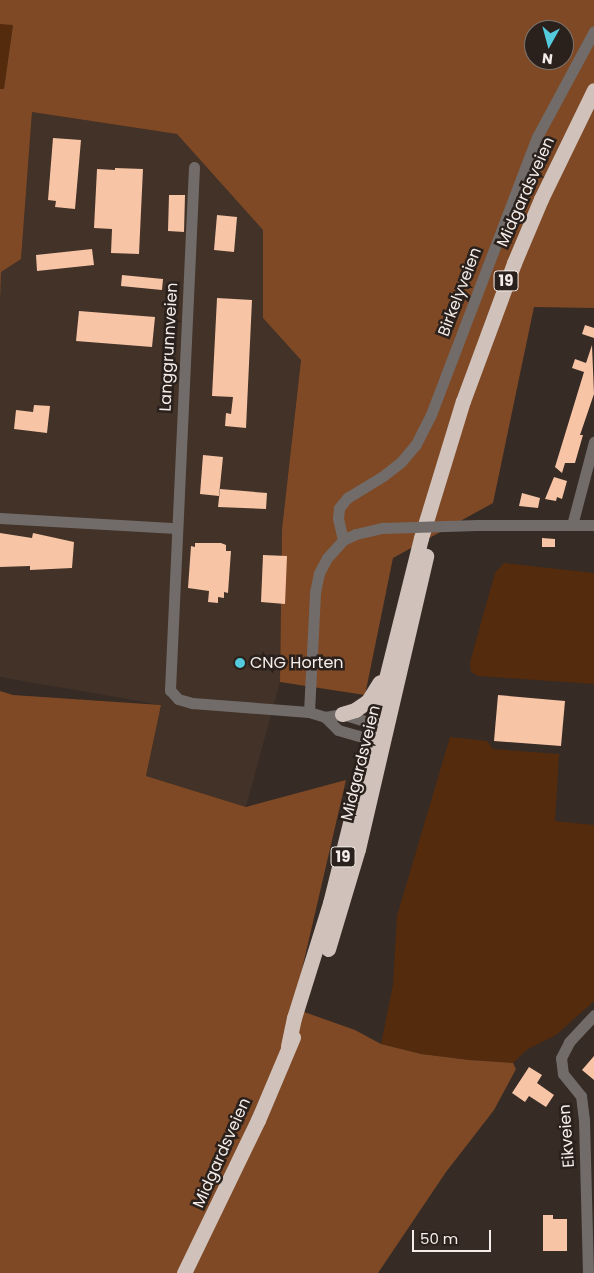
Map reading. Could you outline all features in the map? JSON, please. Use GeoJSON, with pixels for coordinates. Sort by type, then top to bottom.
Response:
{"type":"FeatureCollection","features":[{"type":"Feature","properties":{"kind":"highway","name":"Midgardsveien"},"geometry":{"type":"LineString","coordinates":[[379,737],[375,724],[389,665],[421,538],[463,401],[499,299],[541,199],[594,90]]}},
{"type":"Feature","properties":{"kind":"highway","name":"Midgardsveien"},"geometry":{"type":"LineString","coordinates":[[184,1273],[258,1120],[288,1046],[301,1022],[342,903],[379,737],[431,539],[440,481]]}},
{"type":"Feature","properties":{"kind":"highway","name":"19"},"geometry":{"type":"LineString","coordinates":[[342,714],[368,701],[389,665]]}},
{"type":"Feature","properties":{"kind":"street","name":"Birkelyveien"},"geometry":{"type":"LineString","coordinates":[[343,540],[338,518],[339,508],[347,498],[383,476],[401,462],[416,444],[430,417],[537,136],[594,31]]}},
{"type":"Feature","properties":{"kind":"street","name":"Langgrunnveien"},"geometry":{"type":"LineString","coordinates":[[194,167],[170,690],[178,699],[192,702],[309,712],[325,716],[342,714],[375,724]]}},
{"type":"Feature","properties":{"kind":"street"},"geometry":{"type":"LineString","coordinates":[[572,525],[594,442]]}},
{"type":"Feature","properties":{"kind":"street"},"geometry":{"type":"LineString","coordinates":[[0,518],[176,528]]}},
{"type":"Feature","properties":{"kind":"street"},"geometry":{"type":"LineString","coordinates":[[309,712],[315,592],[319,573],[327,558],[343,540],[356,534],[383,528],[477,525],[594,525]]}},
{"type":"Feature","properties":{"kind":"street","name":"Langgrunnveien"},"geometry":{"type":"LineString","coordinates":[[325,716],[338,730],[379,737]]}},
{"type":"Feature","properties":{"kind":"street","name":"Eikveien"},"geometry":{"type":"LineString","coordinates":[[588,1273],[584,1120],[580,1096],[563,1074],[561,1058],[569,1042],[594,1015]]}},
{"type":"Feature","properties":{"kind":"shaded area"},"geometry":{"type":"Polygon","coordinates":[[[0,0],[594,0],[594,308],[534,307],[493,503],[393,558],[365,695],[280,682],[282,529],[301,360],[263,318],[263,230],[177,134],[32,112],[21,259],[1,272],[0,300],[0,89],[4,89],[13,25],[0,24],[0,0]]]}},
{"type":"Feature","properties":{"kind":"shaded area"},"geometry":{"type":"Polygon","coordinates":[[[0,24],[13,24],[4,90],[0,89],[0,24]]]}},
{"type":"Feature","properties":{"kind":"shaded area"},"geometry":{"type":"Polygon","coordinates":[[[32,112],[177,134],[263,230],[263,318],[301,359],[282,529],[280,682],[246,807],[146,776],[161,705],[0,677],[0,272],[21,259],[32,112]]]}},
{"type":"Feature","properties":{"kind":"shaded area"},"geometry":{"type":"Polygon","coordinates":[[[504,563],[594,573],[594,684],[478,676],[471,672],[470,662],[495,573],[504,563]]]}},
{"type":"Feature","properties":{"kind":"shaded area"},"geometry":{"type":"Polygon","coordinates":[[[0,691],[13,695],[161,705],[146,776],[246,807],[346,780],[293,1008],[355,1030],[381,1044],[421,1054],[513,1063],[516,1069],[494,1110],[446,1172],[378,1273],[0,1273],[0,691]]]}},
{"type":"Feature","properties":{"kind":"shaded area"},"geometry":{"type":"Polygon","coordinates":[[[450,737],[487,741],[493,749],[559,754],[555,821],[594,825],[594,1001],[556,1035],[528,1049],[513,1063],[421,1054],[381,1044],[393,985],[397,916],[450,737]]]}},
{"type":"Feature","properties":{"kind":"building"},"geometry":{"type":"Polygon","coordinates":[[[53,138],[81,140],[75,209],[55,207],[56,201],[48,200],[53,138]]]}},
{"type":"Feature","properties":{"kind":"building"},"geometry":{"type":"Polygon","coordinates":[[[115,168],[143,169],[139,254],[111,253],[112,229],[94,228],[97,169],[115,170],[115,168]]]}},
{"type":"Feature","properties":{"kind":"building"},"geometry":{"type":"Polygon","coordinates":[[[169,195],[185,195],[184,232],[168,231],[169,195]]]}},
{"type":"Feature","properties":{"kind":"building"},"geometry":{"type":"Polygon","coordinates":[[[217,215],[237,217],[234,252],[214,250],[217,215]]]}},
{"type":"Feature","properties":{"kind":"building"},"geometry":{"type":"Polygon","coordinates":[[[92,249],[94,265],[37,271],[36,255],[92,249]]]}},
{"type":"Feature","properties":{"kind":"building"},"geometry":{"type":"Polygon","coordinates":[[[122,275],[163,279],[162,290],[121,286],[122,275]]]}},
{"type":"Feature","properties":{"kind":"building"},"geometry":{"type":"Polygon","coordinates":[[[217,298],[252,300],[246,428],[225,426],[226,413],[231,414],[233,397],[212,396],[217,298]]]}},
{"type":"Feature","properties":{"kind":"building"},"geometry":{"type":"Polygon","coordinates":[[[79,311],[155,317],[152,347],[76,341],[79,311]]]}},
{"type":"Feature","properties":{"kind":"building"},"geometry":{"type":"Polygon","coordinates":[[[585,325],[594,328],[594,338],[582,334],[585,325]]]}},
{"type":"Feature","properties":{"kind":"building"},"geometry":{"type":"Polygon","coordinates":[[[592,345],[594,394],[580,435],[583,435],[575,463],[565,463],[562,473],[555,467],[584,372],[572,368],[575,359],[586,363],[592,345]]]}},
{"type":"Feature","properties":{"kind":"building"},"geometry":{"type":"Polygon","coordinates":[[[34,405],[50,406],[47,433],[14,429],[16,410],[33,412],[34,405]]]}},
{"type":"Feature","properties":{"kind":"building"},"geometry":{"type":"Polygon","coordinates":[[[203,455],[223,457],[219,496],[200,494],[203,455]]]}},
{"type":"Feature","properties":{"kind":"building"},"geometry":{"type":"Polygon","coordinates":[[[554,477],[567,481],[562,499],[557,497],[556,501],[545,499],[554,477]]]}},
{"type":"Feature","properties":{"kind":"building"},"geometry":{"type":"Polygon","coordinates":[[[220,489],[267,493],[266,509],[218,507],[220,489]]]}},
{"type":"Feature","properties":{"kind":"building"},"geometry":{"type":"Polygon","coordinates":[[[522,493],[540,498],[538,508],[519,506],[522,493]]]}},
{"type":"Feature","properties":{"kind":"building"},"geometry":{"type":"Polygon","coordinates":[[[0,533],[32,538],[33,533],[74,542],[72,568],[30,570],[30,566],[0,567],[0,533]]]}},
{"type":"Feature","properties":{"kind":"building"},"geometry":{"type":"Polygon","coordinates":[[[542,538],[555,539],[555,547],[542,547],[542,538]]]}},
{"type":"Feature","properties":{"kind":"building"},"geometry":{"type":"Polygon","coordinates":[[[195,543],[221,543],[226,545],[226,551],[231,551],[228,593],[224,592],[224,598],[218,597],[218,603],[208,602],[209,591],[188,588],[191,546],[195,547],[195,543]]]}},
{"type":"Feature","properties":{"kind":"building"},"geometry":{"type":"Polygon","coordinates":[[[263,555],[287,556],[285,604],[261,602],[263,555]]]}},
{"type":"Feature","properties":{"kind":"building"},"geometry":{"type":"Polygon","coordinates":[[[498,695],[565,701],[561,746],[494,741],[498,695]]]}},
{"type":"Feature","properties":{"kind":"building"},"geometry":{"type":"Polygon","coordinates":[[[594,1056],[594,1080],[582,1070],[594,1056]]]}},
{"type":"Feature","properties":{"kind":"building"},"geometry":{"type":"Polygon","coordinates":[[[529,1067],[542,1075],[537,1083],[554,1095],[546,1107],[529,1096],[525,1102],[512,1093],[529,1067]]]}},
{"type":"Feature","properties":{"kind":"building"},"geometry":{"type":"Polygon","coordinates":[[[543,1215],[553,1215],[553,1219],[567,1219],[567,1251],[543,1251],[543,1215]]]}},
{"type":"Feature","properties":{"kind":"place","name":"CNG Horten"},"geometry":{"type":"Point","coordinates":[240,663]}}]}
